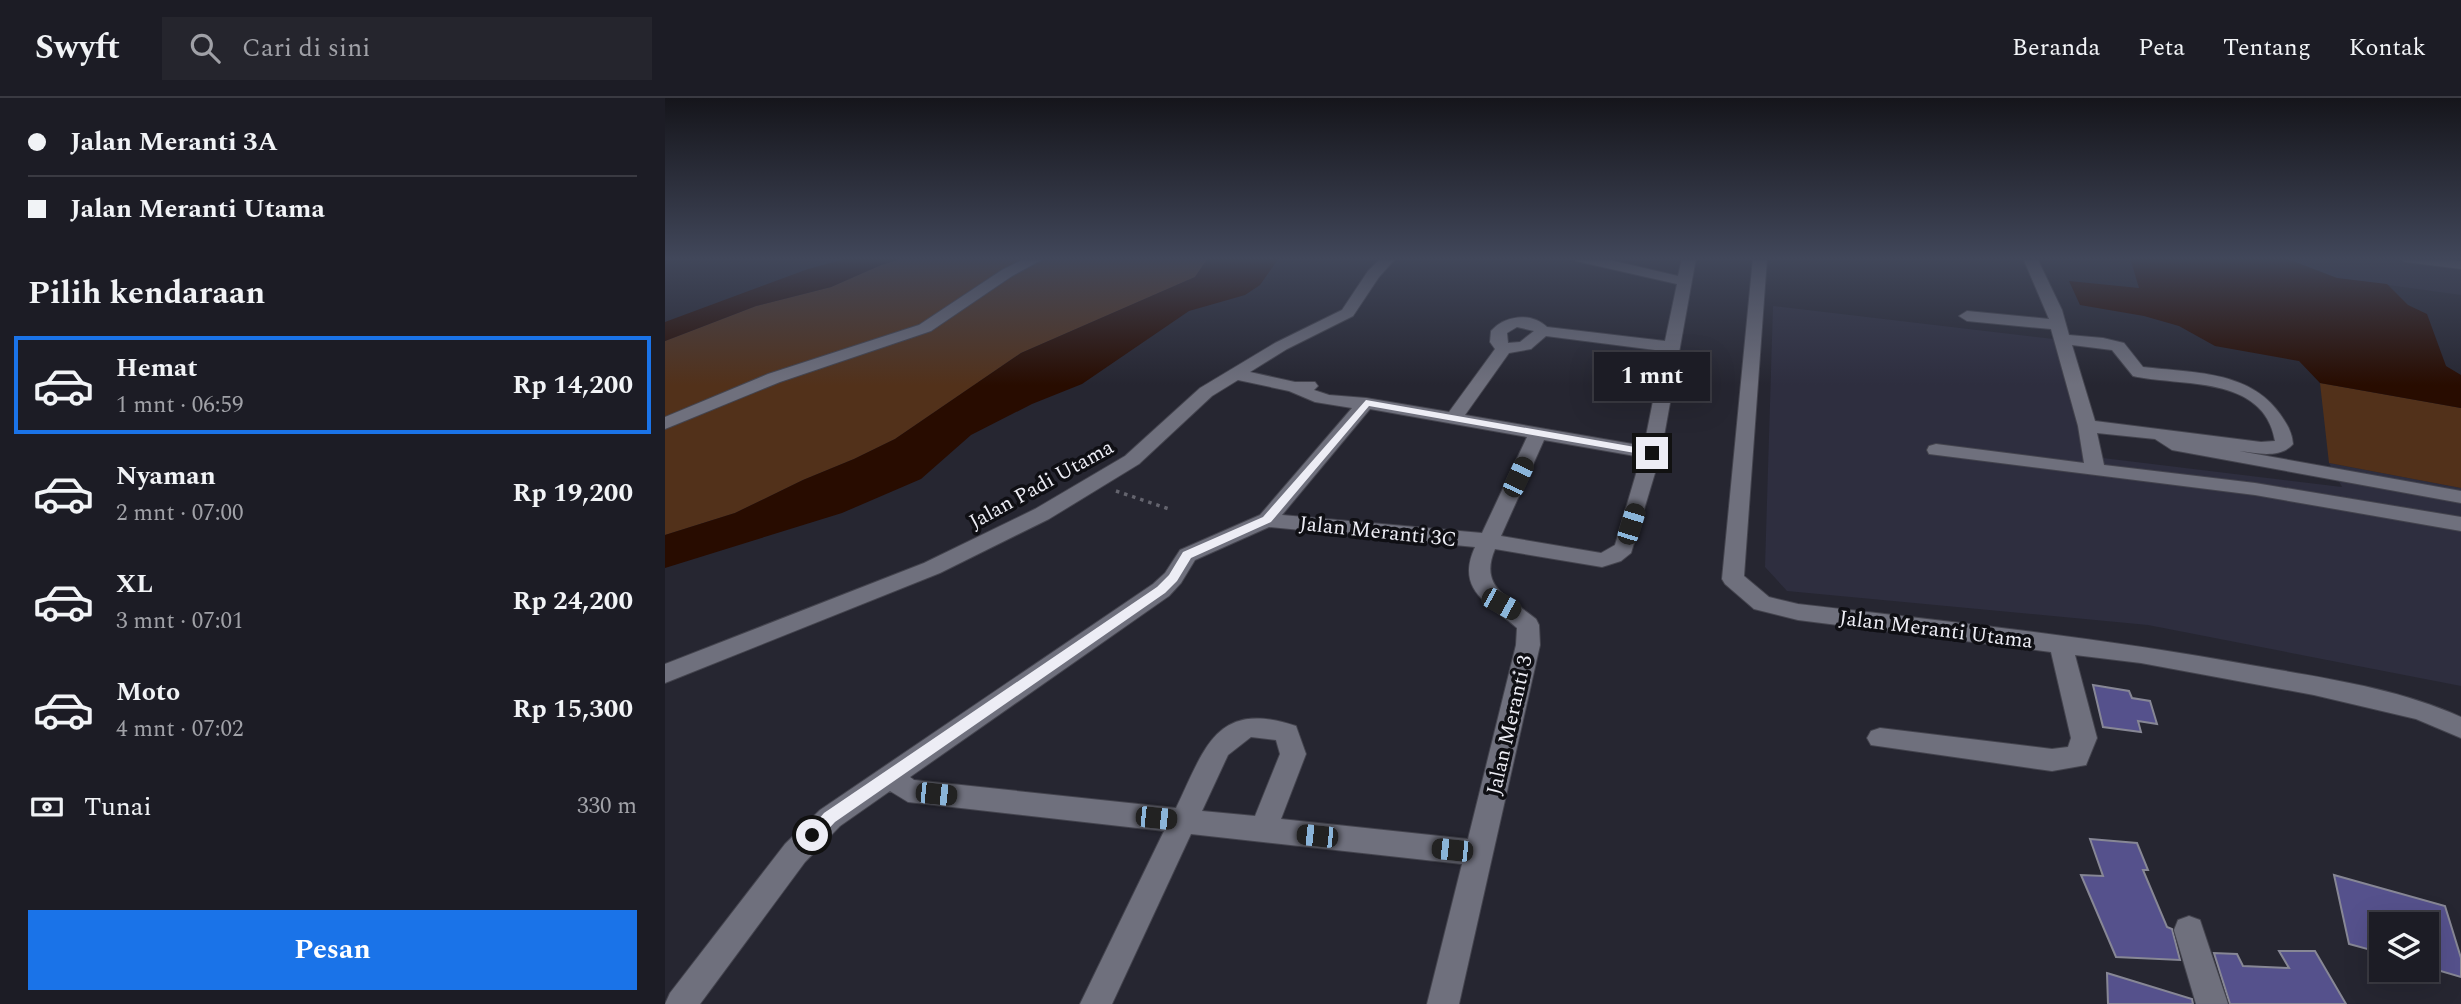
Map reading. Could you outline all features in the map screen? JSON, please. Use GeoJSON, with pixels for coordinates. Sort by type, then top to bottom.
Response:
{"type":"FeatureCollection","features":[{"type":"Feature","properties":{"kind":"street"},"geometry":{"type":"LineString","coordinates":[[665,424],[774,378],[925,328],[966,300]]}},
{"type":"Feature","properties":{"kind":"street","name":"Jalan Padi Utama"},"geometry":{"type":"LineString","coordinates":[[665,674],[932,568],[1042,514],[1132,460],[1206,392],[1281,346],[1348,313],[1356,300]]}},
{"type":"Feature","properties":{"kind":"street","name":"Jalan Meranti 3C"},"geometry":{"type":"LineString","coordinates":[[1267,520],[1489,541],[1602,559],[1614,556],[1624,548],[1652,453],[1681,300]]}},
{"type":"Feature","properties":{"kind":"street","name":"Jalan Meranti Utama"},"geometry":{"type":"LineString","coordinates":[[1756,300],[1733,579],[1762,603],[1798,612],[2141,654],[2314,686],[2421,710],[2461,728]]}},
{"type":"Feature","properties":{"kind":"street"},"geometry":{"type":"LineString","coordinates":[[2050,300],[2087,425],[2095,470]]}},
{"type":"Feature","properties":{"kind":"street"},"geometry":{"type":"LineString","coordinates":[[1967,316],[2061,332],[2113,346],[2123,351],[2131,366],[2139,372],[2219,381],[2238,387],[2267,407],[2279,426],[2284,444],[2276,448],[2261,448],[2087,425]]}},
{"type":"Feature","properties":{"kind":"street"},"geometry":{"type":"LineString","coordinates":[[1542,331],[1533,344],[1522,349],[1504,348],[1498,342],[1499,331],[1507,324],[1520,321],[1531,323],[1542,331],[1672,347]]}},
{"type":"Feature","properties":{"kind":"street"},"geometry":{"type":"LineString","coordinates":[[1453,419],[1504,348]]}},
{"type":"Feature","properties":{"kind":"street"},"geometry":{"type":"LineString","coordinates":[[1236,374],[1295,387],[1311,396],[1339,403],[1366,403],[1652,453]]}},
{"type":"Feature","properties":{"kind":"street"},"geometry":{"type":"LineString","coordinates":[[684,1004],[795,853],[830,818],[1161,590],[1173,578],[1187,555],[1267,520],[1366,403]]}},
{"type":"Feature","properties":{"kind":"street"},"geometry":{"type":"LineString","coordinates":[[2160,433],[2166,441],[2189,449],[2461,497]]}},
{"type":"Feature","properties":{"kind":"street","name":"Jalan Meranti 3"},"geometry":{"type":"LineString","coordinates":[[1443,1004],[1528,645],[1528,625],[1514,611],[1489,597],[1479,582],[1479,562],[1537,435]]}},
{"type":"Feature","properties":{"kind":"street"},"geometry":{"type":"LineString","coordinates":[[1935,450],[2255,489],[2461,524]]}},
{"type":"Feature","properties":{"kind":"street"},"geometry":{"type":"LineString","coordinates":[[1880,738],[2052,760],[2077,757],[2084,738],[2061,645]]}},
{"type":"Feature","properties":{"kind":"street"},"geometry":{"type":"LineString","coordinates":[[1096,1004],[1218,748],[1238,729],[1262,724],[1287,733],[1293,754],[1263,830]]}},
{"type":"Feature","properties":{"kind":"street"},"geometry":{"type":"LineString","coordinates":[[890,776],[908,792],[1479,853]]}},
{"type":"Feature","properties":{"kind":"street"},"geometry":{"type":"LineString","coordinates":[[2189,930],[2212,1004]]}},
{"type":"Feature","properties":{"kind":"path"},"geometry":{"type":"LineString","coordinates":[[1095,483],[1169,509]]}},
{"type":"Feature","properties":{"kind":"shaded area"},"geometry":{"type":"Polygon","coordinates":[[[724,300],[779,300],[756,306],[665,341],[665,322],[724,300]]]}},
{"type":"Feature","properties":{"kind":"shaded area"},"geometry":{"type":"Polygon","coordinates":[[[779,300],[1142,300],[1021,353],[895,439],[735,513],[665,535],[665,341],[756,306],[779,300]]]}},
{"type":"Feature","properties":{"kind":"shaded area"},"geometry":{"type":"Polygon","coordinates":[[[1142,300],[1227,300],[1189,311],[1082,384],[1032,404],[971,435],[921,479],[842,513],[665,568],[665,535],[735,513],[895,439],[1021,353],[1142,300]]]}},
{"type":"Feature","properties":{"kind":"shaded area"},"geometry":{"type":"Polygon","coordinates":[[[2078,300],[2403,300],[2427,314],[2446,366],[2461,375],[2461,408],[2320,383],[2299,361],[2215,346],[2179,326],[2144,316],[2080,305],[2078,300]]]}},
{"type":"Feature","properties":{"kind":"shaded area"},"geometry":{"type":"Polygon","coordinates":[[[1773,306],[2071,341],[2103,458],[2342,487],[2329,463],[2461,488],[2461,686],[2148,625],[1787,591],[1765,567],[1773,306]]]}},
{"type":"Feature","properties":{"kind":"shaded area"},"geometry":{"type":"Polygon","coordinates":[[[2320,383],[2461,408],[2461,488],[2329,463],[2320,383]]]}},
{"type":"Feature","properties":{"kind":"building"},"geometry":{"type":"Polygon","coordinates":[[[2093,685],[2129,691],[2132,698],[2150,701],[2157,724],[2138,721],[2141,732],[2103,727],[2093,685]]]}},
{"type":"Feature","properties":{"kind":"building"},"geometry":{"type":"Polygon","coordinates":[[[2090,839],[2137,843],[2148,870],[2143,870],[2167,927],[2172,929],[2180,960],[2116,957],[2081,875],[2103,876],[2090,839]]]}},
{"type":"Feature","properties":{"kind":"building"},"geometry":{"type":"Polygon","coordinates":[[[2334,875],[2445,906],[2461,958],[2461,977],[2439,971],[2439,912],[2369,912],[2369,949],[2349,944],[2334,875]]]}},
{"type":"Feature","properties":{"kind":"building"},"geometry":{"type":"Polygon","coordinates":[[[2279,951],[2315,951],[2346,1004],[2230,1004],[2214,953],[2237,954],[2243,966],[2289,968],[2279,951]]]}},
{"type":"Feature","properties":{"kind":"building"},"geometry":{"type":"Polygon","coordinates":[[[2107,973],[2192,999],[2193,1004],[2108,1004],[2107,973]]]}},
{"type":"Feature","properties":{"kind":"route"},"geometry":{"type":"LineString","coordinates":[[812,835],[830,818],[1161,590],[1173,578],[1187,555],[1267,520],[1366,403],[1652,453]]}}]}
